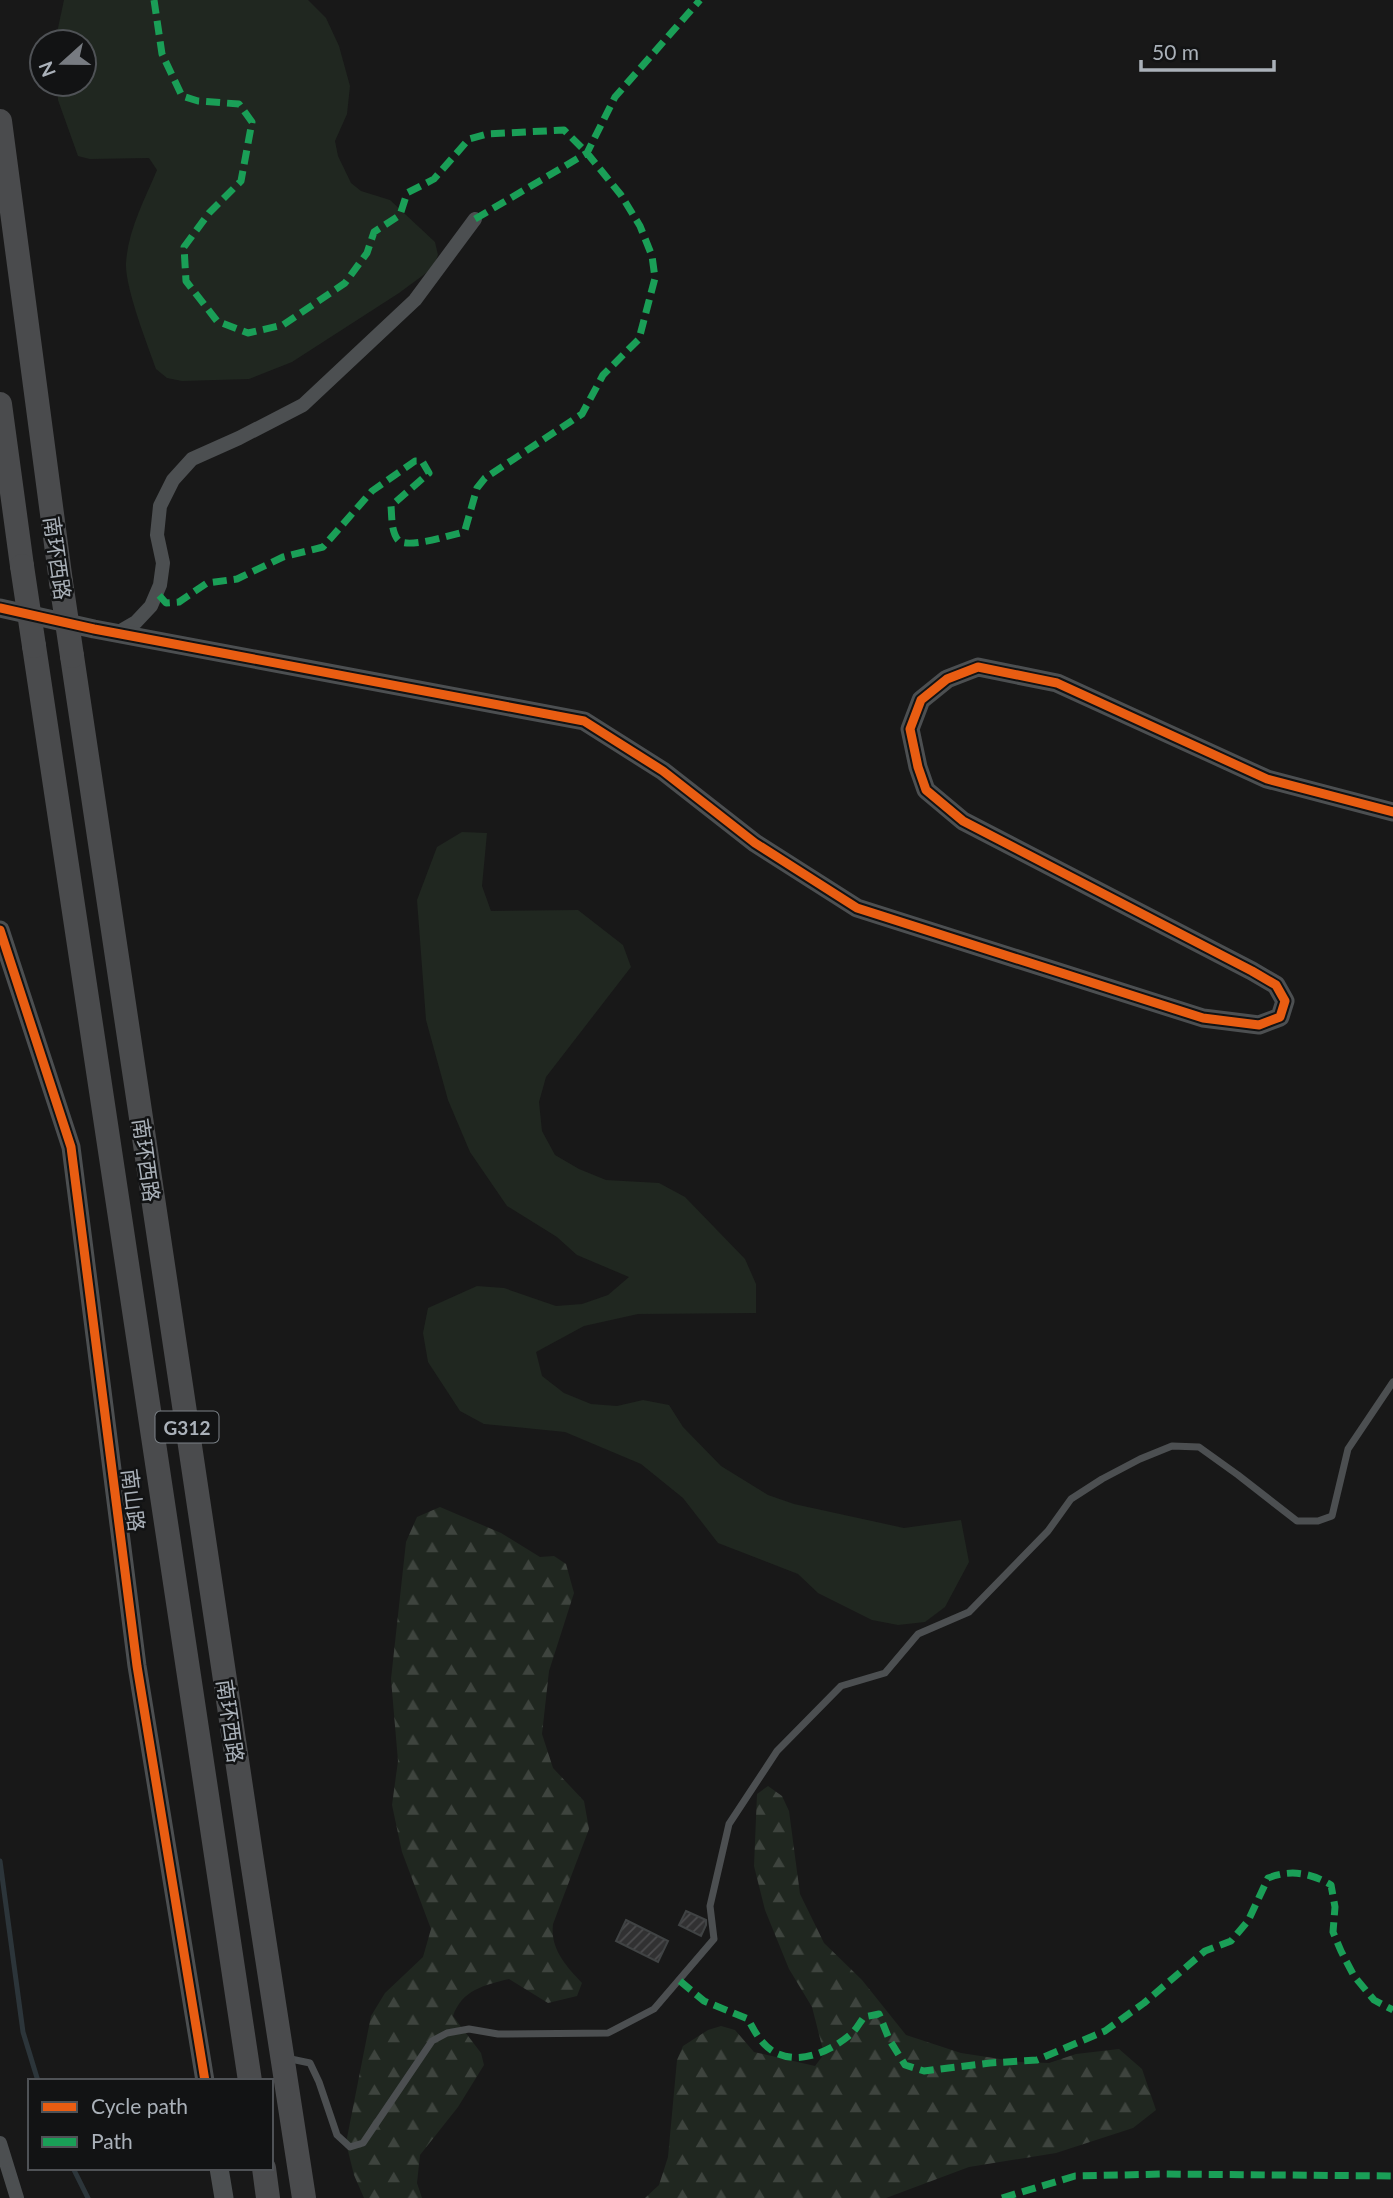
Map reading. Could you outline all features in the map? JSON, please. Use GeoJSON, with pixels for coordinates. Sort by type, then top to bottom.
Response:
{"type":"FeatureCollection","features":[{"type":"Feature","properties":{"kind":"highway","name":"南环西路"},"geometry":{"type":"LineString","coordinates":[[0,121],[61,582],[304,2198]]}},
{"type":"Feature","properties":{"kind":"highway","name":"南环西路"},"geometry":{"type":"LineString","coordinates":[[0,404],[22,566],[250,2079]]}},
{"type":"Feature","properties":{"kind":"highway"},"geometry":{"type":"LineString","coordinates":[[264,2170],[268,2198]]}},
{"type":"Feature","properties":{"kind":"street"},"geometry":{"type":"LineString","coordinates":[[117,633],[144,614],[151,606],[160,585],[163,563],[157,535],[160,506],[173,480],[192,458],[239,438],[303,405],[415,300],[475,219]]}},
{"type":"Feature","properties":{"kind":"street"},"geometry":{"type":"LineString","coordinates":[[0,608],[117,633],[584,721],[663,771],[755,843],[857,908],[1203,1018],[1259,1025],[1280,1017],[1285,1001],[1276,985],[1252,971],[963,821],[926,790],[910,729],[920,700],[947,679],[978,667],[1056,683],[1267,779],[1393,812]]}},
{"type":"Feature","properties":{"kind":"street","name":"南山路"},"geometry":{"type":"LineString","coordinates":[[0,930],[71,1147],[137,1666],[205,2079]]}},
{"type":"Feature","properties":{"kind":"street"},"geometry":{"type":"LineString","coordinates":[[0,2143],[17,2198]]}},
{"type":"Feature","properties":{"kind":"street"},"geometry":{"type":"LineString","coordinates":[[219,2170],[224,2198]]}},
{"type":"Feature","properties":{"kind":"lane"},"geometry":{"type":"LineString","coordinates":[[282,2057],[310,2063],[337,2136],[350,2147],[363,2143],[432,2041],[447,2032],[469,2029],[498,2034],[608,2033],[654,2008],[714,1938],[710,1906],[730,1824],[777,1751],[841,1686],[885,1673],[918,1633],[969,1612],[1048,1531],[1071,1499],[1140,1458],[1172,1446],[1199,1447],[1297,1521],[1318,1521],[1332,1516],[1348,1449],[1393,1382]]}},
{"type":"Feature","properties":{"kind":"green space"},"geometry":{"type":"Polygon","coordinates":[[[64,0],[308,0],[326,18],[339,46],[350,86],[347,114],[335,141],[338,156],[351,183],[361,191],[390,200],[435,242],[438,255],[433,268],[292,362],[249,379],[182,381],[167,378],[156,369],[147,345],[133,301],[126,263],[127,251],[142,203],[157,170],[149,158],[90,159],[78,156],[58,98],[98,98],[98,28],[58,28],[64,0]]]}},
{"type":"Feature","properties":{"kind":"green space"},"geometry":{"type":"Polygon","coordinates":[[[462,832],[487,833],[482,886],[491,911],[578,910],[623,945],[631,967],[546,1077],[539,1102],[542,1131],[555,1155],[606,1180],[659,1183],[685,1197],[745,1259],[756,1284],[756,1313],[638,1314],[584,1326],[536,1352],[542,1376],[564,1393],[591,1404],[617,1406],[643,1400],[669,1405],[683,1427],[721,1466],[768,1495],[794,1504],[904,1528],[961,1520],[969,1562],[945,1607],[925,1622],[898,1625],[872,1620],[818,1593],[798,1574],[718,1543],[683,1498],[641,1464],[565,1432],[484,1424],[460,1411],[428,1362],[423,1333],[428,1308],[477,1286],[504,1288],[556,1306],[582,1304],[608,1295],[629,1277],[577,1255],[557,1237],[507,1206],[470,1152],[448,1100],[426,1020],[417,900],[437,847],[462,832]]]}},
{"type":"Feature","properties":{"kind":"green space"},"geometry":{"type":"Polygon","coordinates":[[[440,1507],[501,1533],[540,1557],[554,1556],[566,1564],[574,1593],[549,1671],[542,1734],[553,1768],[584,1801],[589,1829],[553,1924],[557,1949],[582,1983],[577,1996],[548,2003],[509,1979],[483,1986],[468,1994],[453,2016],[481,2053],[484,2065],[458,2107],[420,2155],[417,2183],[422,2198],[364,2198],[354,2175],[346,2143],[371,2016],[385,1993],[423,1957],[431,1929],[402,1852],[392,1805],[398,1761],[391,1679],[406,1542],[417,1517],[440,1507]]]}},
{"type":"Feature","properties":{"kind":"green space"},"geometry":{"type":"Polygon","coordinates":[[[768,1786],[782,1796],[789,1811],[800,1894],[824,1943],[862,1980],[906,2035],[961,2053],[1020,2062],[1049,2063],[1076,2054],[1119,2049],[1142,2069],[1156,2110],[1133,2128],[1056,2153],[969,2167],[886,2198],[645,2198],[659,2185],[668,2157],[677,2060],[683,2046],[708,2030],[721,2026],[735,2030],[754,2052],[815,2066],[824,2054],[812,2007],[789,1969],[765,1910],[754,1866],[757,1794],[768,1786]]]}},
{"type":"Feature","properties":{"kind":"building"},"geometry":{"type":"Polygon","coordinates":[[[686,1911],[706,1920],[701,1936],[679,1925],[686,1911]]]}},
{"type":"Feature","properties":{"kind":"building"},"geometry":{"type":"Polygon","coordinates":[[[626,1920],[668,1941],[658,1962],[616,1941],[626,1920]]]}},
{"type":"Feature","properties":{"kind":"waterway"},"geometry":{"type":"LineString","coordinates":[[0,1861],[23,2032],[37,2079]]}},
{"type":"Feature","properties":{"kind":"waterway"},"geometry":{"type":"LineString","coordinates":[[74,2170],[88,2198]]}},
{"type":"Feature","properties":{"kind":"marked path"},"geometry":{"type":"LineString","coordinates":[[154,0],[162,54],[182,96],[198,101],[239,104],[252,122],[241,181],[209,213],[184,247],[186,281],[217,321],[248,333],[283,325],[345,283],[367,253],[374,232],[400,215],[407,193],[434,179],[469,139],[487,134],[564,130],[587,153],[621,195],[640,226],[652,256],[655,278],[639,339],[603,375],[582,414],[485,478],[477,488],[465,530],[418,543],[398,540],[393,528],[391,506],[429,473],[422,461],[415,461],[372,491],[323,547],[283,557],[237,579],[207,583],[179,602],[166,603],[157,593]]}},
{"type":"Feature","properties":{"kind":"marked path"},"geometry":{"type":"LineString","coordinates":[[475,219],[587,153],[615,97],[700,0]]}},
{"type":"Feature","properties":{"kind":"marked path"},"geometry":{"type":"LineString","coordinates":[[680,1981],[704,2001],[748,2019],[767,2047],[786,2056],[805,2057],[825,2051],[851,2034],[864,2017],[879,2014],[889,2039],[905,2065],[924,2071],[1037,2060],[1105,2031],[1144,2003],[1205,1951],[1231,1941],[1248,1921],[1268,1878],[1293,1873],[1308,1875],[1331,1885],[1335,1907],[1333,1932],[1341,1951],[1354,1976],[1374,2000],[1393,2010]]}},
{"type":"Feature","properties":{"kind":"marked path"},"geometry":{"type":"LineString","coordinates":[[1002,2198],[1075,2176],[1393,2176]]}},
{"type":"Feature","properties":{"kind":"cycle path"},"geometry":{"type":"LineString","coordinates":[[0,608],[94,629],[584,721],[663,771],[755,843],[857,908],[1203,1018],[1259,1025],[1280,1017],[1285,1001],[1276,985],[1252,971],[963,821],[926,790],[918,767],[910,729],[921,700],[947,679],[978,667],[1057,683],[1267,779],[1393,812]]}},
{"type":"Feature","properties":{"kind":"cycle path"},"geometry":{"type":"LineString","coordinates":[[0,930],[71,1147],[137,1666],[205,2079]]}}]}
